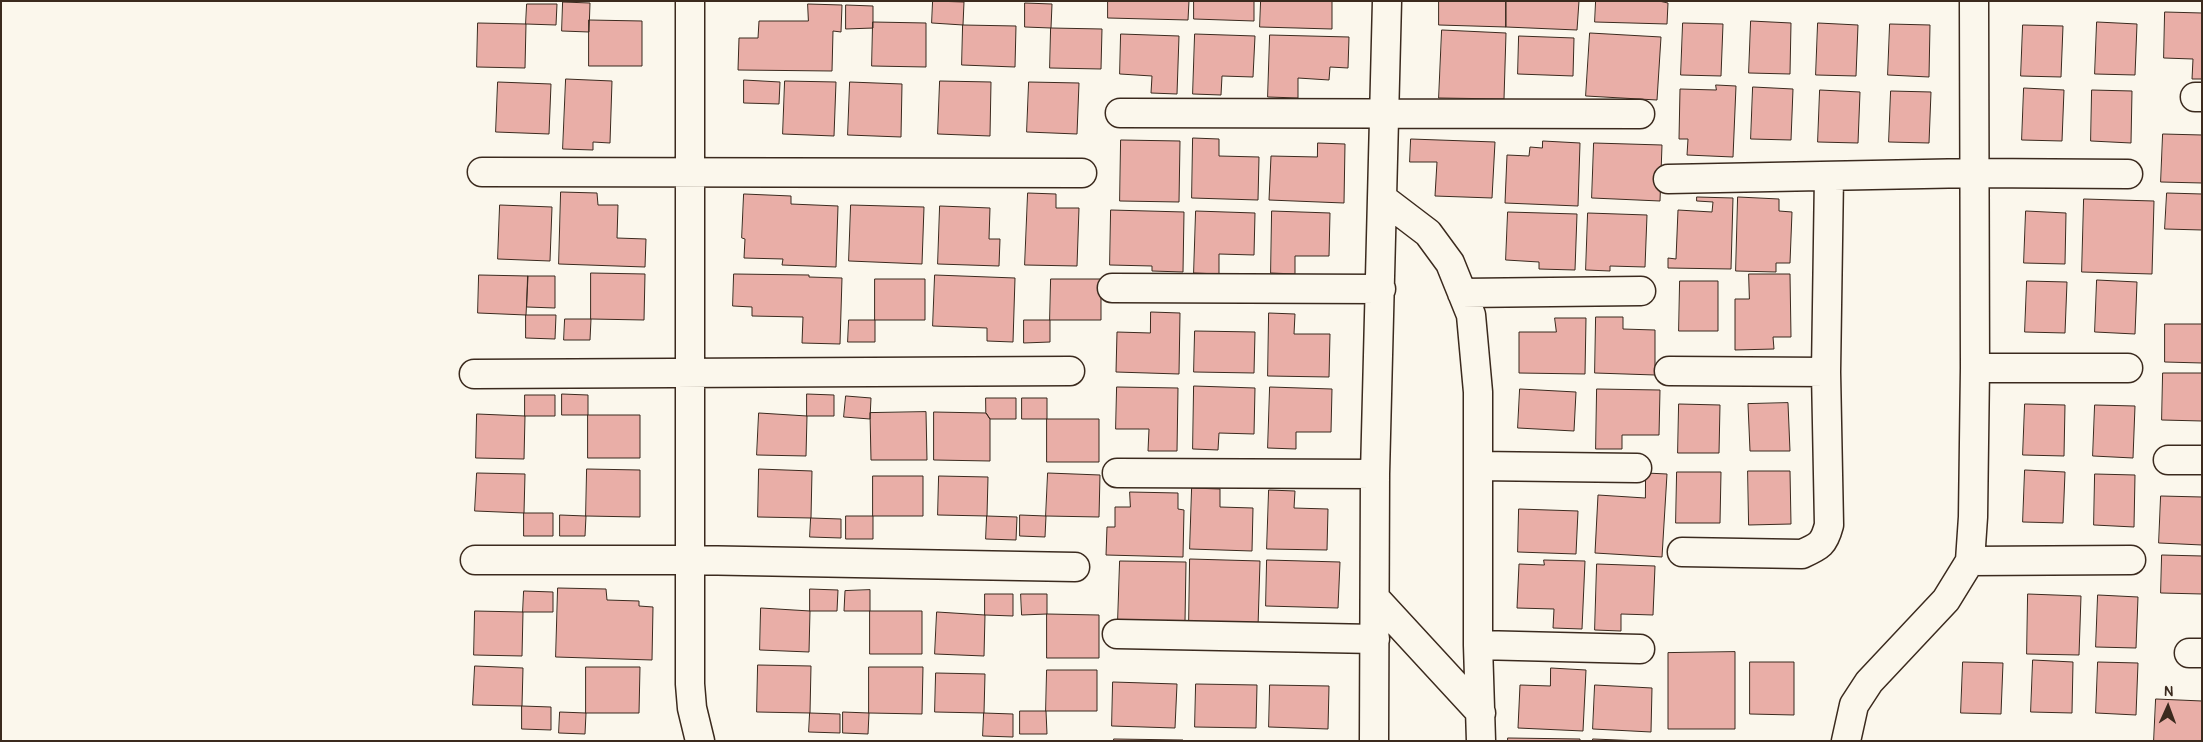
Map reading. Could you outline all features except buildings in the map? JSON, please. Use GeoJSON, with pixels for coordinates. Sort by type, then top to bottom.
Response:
{"type":"FeatureCollection","features":[{"type":"Feature","properties":{"kind":"street"},"geometry":{"type":"LineString","coordinates":[[690,1],[690,684],[692,708],[700,741]]}},
{"type":"Feature","properties":{"kind":"street"},"geometry":{"type":"LineString","coordinates":[[1374,741],[1375,474],[1387,1]]}},
{"type":"Feature","properties":{"kind":"street"},"geometry":{"type":"LineString","coordinates":[[1846,741],[1854,706],[1869,682],[1946,600],[1970,561],[1973,517],[1975,368],[1974,1]]}},
{"type":"Feature","properties":{"kind":"street"},"geometry":{"type":"LineString","coordinates":[[1120,113],[1640,114]]}},
{"type":"Feature","properties":{"kind":"street"},"geometry":{"type":"LineString","coordinates":[[482,172],[1082,173]]}},
{"type":"Feature","properties":{"kind":"street"},"geometry":{"type":"LineString","coordinates":[[1668,179],[1974,173],[2128,174]]}},
{"type":"Feature","properties":{"kind":"street"},"geometry":{"type":"LineString","coordinates":[[1682,552],[1802,554],[1817,547],[1825,540],[1829,525],[1826,372],[1829,176]]}},
{"type":"Feature","properties":{"kind":"street"},"geometry":{"type":"LineString","coordinates":[[1382,198],[1428,233],[1450,263],[1471,315],[1478,392],[1478,645],[1482,741]]}},
{"type":"Feature","properties":{"kind":"street"},"geometry":{"type":"LineString","coordinates":[[1112,288],[1381,289]]}},
{"type":"Feature","properties":{"kind":"street"},"geometry":{"type":"LineString","coordinates":[[1462,293],[1641,291]]}},
{"type":"Feature","properties":{"kind":"street"},"geometry":{"type":"LineString","coordinates":[[1975,368],[2128,368]]}},
{"type":"Feature","properties":{"kind":"street"},"geometry":{"type":"LineString","coordinates":[[474,374],[1070,371]]}},
{"type":"Feature","properties":{"kind":"street"},"geometry":{"type":"LineString","coordinates":[[1668,371],[1826,372]]}},
{"type":"Feature","properties":{"kind":"street"},"geometry":{"type":"LineString","coordinates":[[2168,460],[2202,460]]}},
{"type":"Feature","properties":{"kind":"street"},"geometry":{"type":"LineString","coordinates":[[1478,466],[1637,468]]}},
{"type":"Feature","properties":{"kind":"street"},"geometry":{"type":"LineString","coordinates":[[1117,473],[1375,474]]}},
{"type":"Feature","properties":{"kind":"street"},"geometry":{"type":"LineString","coordinates":[[475,560],[690,560],[1075,567]]}},
{"type":"Feature","properties":{"kind":"street"},"geometry":{"type":"LineString","coordinates":[[1970,561],[2132,560]]}},
{"type":"Feature","properties":{"kind":"street"},"geometry":{"type":"LineString","coordinates":[[1375,598],[1481,713]]}},
{"type":"Feature","properties":{"kind":"street"},"geometry":{"type":"LineString","coordinates":[[1117,634],[1375,639]]}},
{"type":"Feature","properties":{"kind":"street"},"geometry":{"type":"LineString","coordinates":[[1478,645],[1640,649]]}}]}
